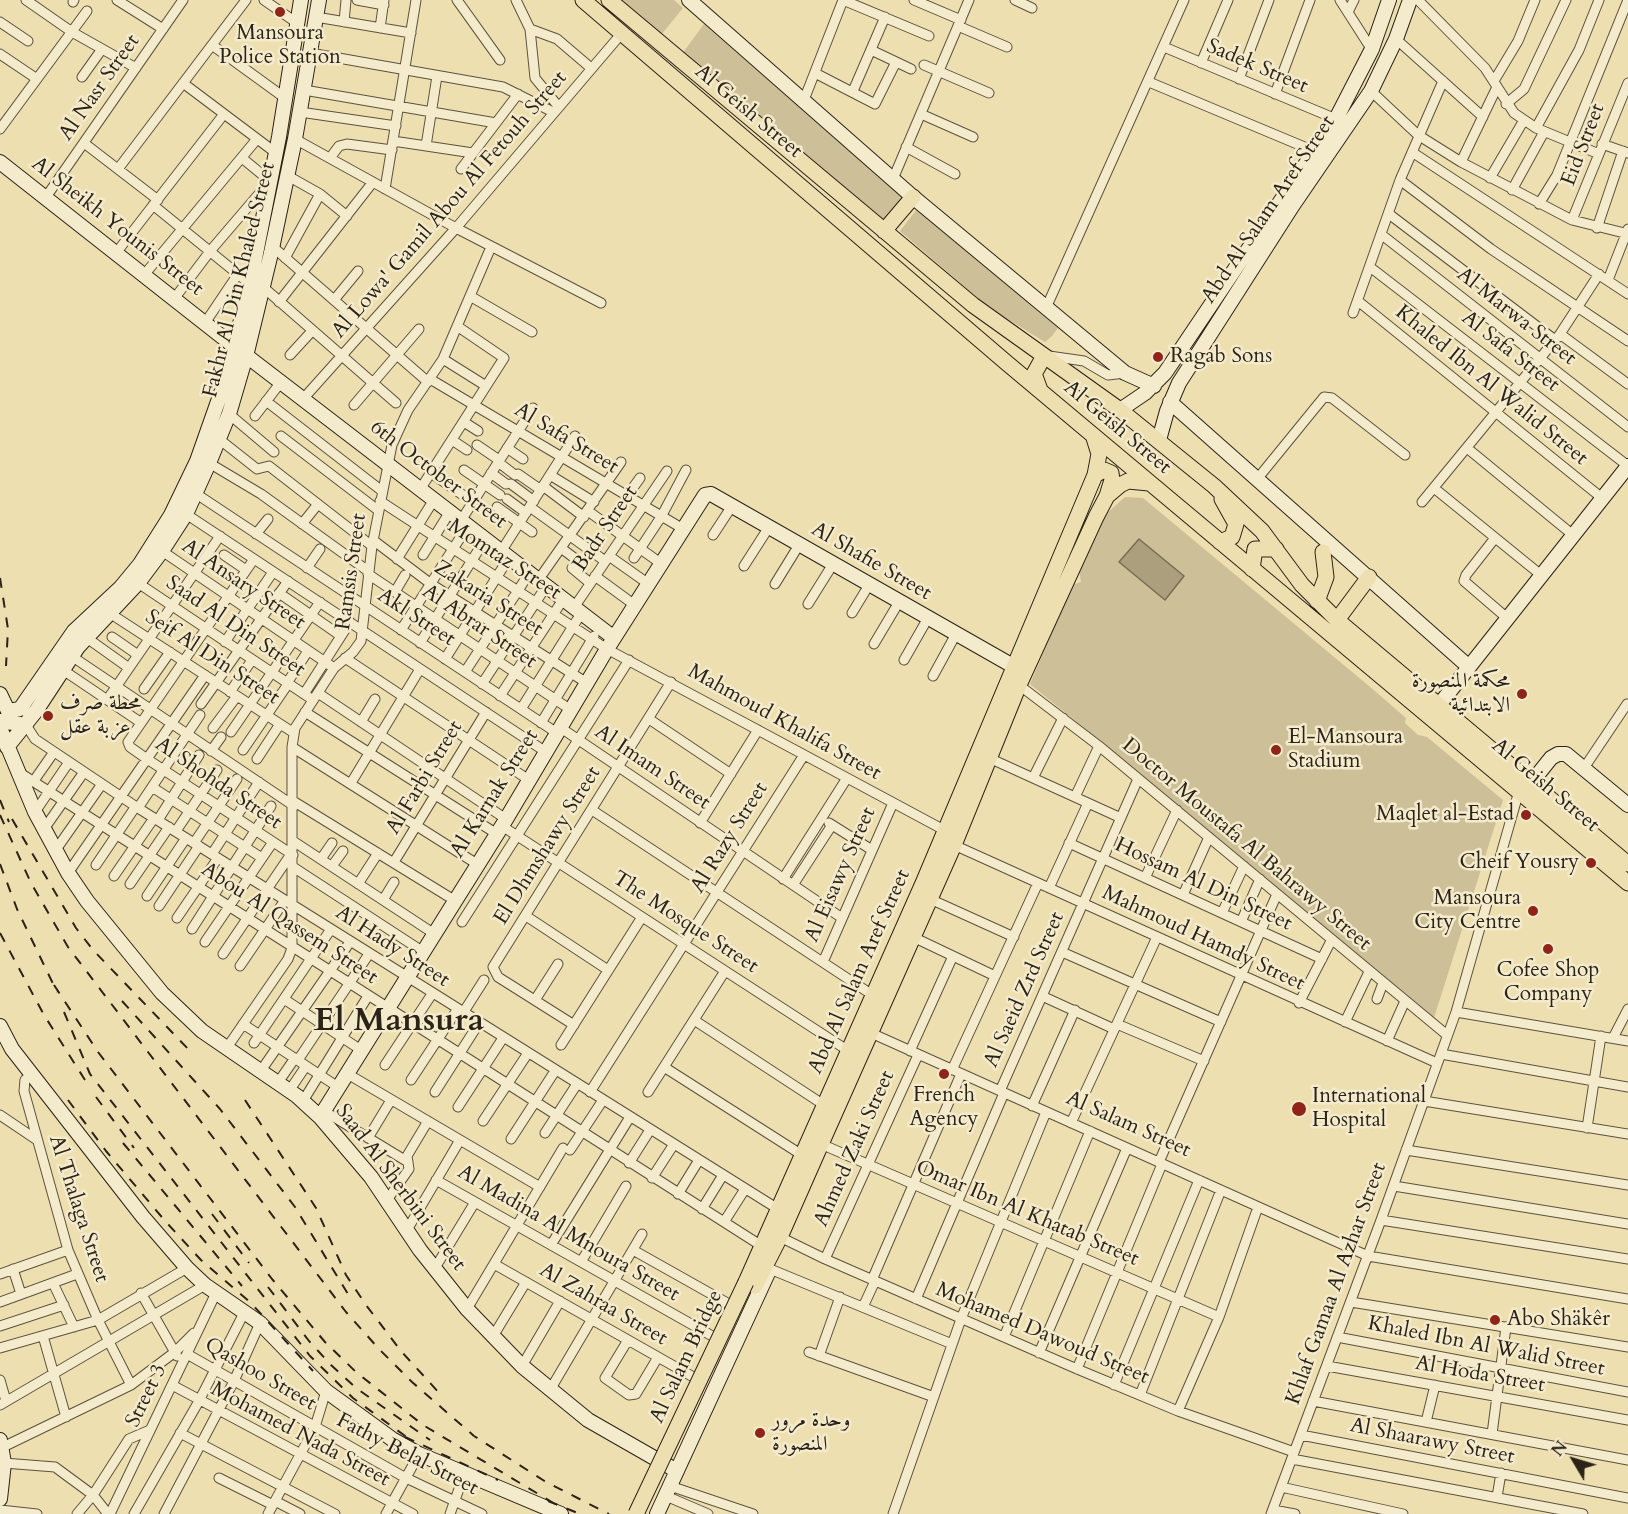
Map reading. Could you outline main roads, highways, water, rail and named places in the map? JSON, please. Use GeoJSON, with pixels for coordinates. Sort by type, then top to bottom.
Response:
{"type":"FeatureCollection","features":[{"type":"Feature","properties":{"kind":"main road","name":"Al Geish Street"},"geometry":{"type":"LineString","coordinates":[[583,0],[1094,438],[1252,569],[1525,787],[1628,864]]}},
{"type":"Feature","properties":{"kind":"main road","name":"Al Geish Street"},"geometry":{"type":"LineString","coordinates":[[609,0],[973,306],[1120,410],[1214,486],[1247,515],[1317,601],[1438,705],[1628,883]]}},
{"type":"Feature","properties":{"kind":"main road"},"geometry":{"type":"LineString","coordinates":[[719,115],[731,102]]}},
{"type":"Feature","properties":{"kind":"main road"},"geometry":{"type":"LineString","coordinates":[[884,231],[913,197]]}},
{"type":"Feature","properties":{"kind":"main road"},"geometry":{"type":"LineString","coordinates":[[1042,393],[1034,374],[1044,356]]}},
{"type":"Feature","properties":{"kind":"main road","name":"Abd Al Salam Aref Street"},"geometry":{"type":"LineString","coordinates":[[777,1213],[944,830],[1095,475],[1099,453],[1094,438]]}},
{"type":"Feature","properties":{"kind":"main road"},"geometry":{"type":"LineString","coordinates":[[1095,475],[1104,470],[1111,473],[1112,480],[1107,496]]}},
{"type":"Feature","properties":{"kind":"main road"},"geometry":{"type":"LineString","coordinates":[[1107,496],[1120,484],[1128,481],[1149,483]]}},
{"type":"Feature","properties":{"kind":"main road"},"geometry":{"type":"LineString","coordinates":[[1214,486],[1236,524],[1232,537],[1220,542]]}},
{"type":"Feature","properties":{"kind":"main road","name":"Abd Al Salam Aref Street"},"geometry":{"type":"LineString","coordinates":[[780,1237],[954,845],[1019,685],[1107,496]]}},
{"type":"Feature","properties":{"kind":"main road"},"geometry":{"type":"LineString","coordinates":[[1252,569],[1255,549],[1276,549]]}},
{"type":"Feature","properties":{"kind":"main road"},"geometry":{"type":"LineString","coordinates":[[1317,601],[1326,577],[1323,552]]}},
{"type":"Feature","properties":{"kind":"main road"},"geometry":{"type":"LineString","coordinates":[[1337,620],[1369,578]]}},
{"type":"Feature","properties":{"kind":"main road","name":"Al Salam Bridge"},"geometry":{"type":"LineString","coordinates":[[646,1514],[777,1213]]}},
{"type":"Feature","properties":{"kind":"main road","name":"Al Salam Bridge"},"geometry":{"type":"LineString","coordinates":[[636,1514],[744,1293],[780,1237]]}},
{"type":"Feature","properties":{"kind":"railway"},"geometry":{"type":"LineString","coordinates":[[0,578],[8,629],[6,666]]}},
{"type":"Feature","properties":{"kind":"railway"},"geometry":{"type":"LineString","coordinates":[[0,800],[9,822]]}},
{"type":"Feature","properties":{"kind":"railway"},"geometry":{"type":"LineString","coordinates":[[0,815],[31,883],[68,947],[346,1312],[412,1382],[474,1436],[546,1482],[609,1514]]}},
{"type":"Feature","properties":{"kind":"railway"},"geometry":{"type":"LineString","coordinates":[[12,819],[76,928],[93,950],[192,1053]]}},
{"type":"Feature","properties":{"kind":"railway"},"geometry":{"type":"LineString","coordinates":[[0,864],[17,909],[57,992]]}},
{"type":"Feature","properties":{"kind":"railway"},"geometry":{"type":"LineString","coordinates":[[0,933],[44,1015],[85,1080]]}},
{"type":"Feature","properties":{"kind":"railway"},"geometry":{"type":"LineString","coordinates":[[54,985],[98,1052],[272,1279],[325,1342],[356,1372],[423,1425],[555,1504]]}},
{"type":"Feature","properties":{"kind":"railway"},"geometry":{"type":"LineString","coordinates":[[122,1001],[220,1109],[295,1207],[351,1299]]}},
{"type":"Feature","properties":{"kind":"railway"},"geometry":{"type":"LineString","coordinates":[[64,1012],[90,1074],[310,1356],[353,1398],[412,1441]]}},
{"type":"Feature","properties":{"kind":"railway"},"geometry":{"type":"LineString","coordinates":[[96,1097],[134,1148]]}},
{"type":"Feature","properties":{"kind":"railway"},"geometry":{"type":"LineString","coordinates":[[68,1100],[106,1151],[166,1222],[201,1260],[251,1303],[313,1371]]}},
{"type":"Feature","properties":{"kind":"railway"},"geometry":{"type":"LineString","coordinates":[[245,1100],[316,1208],[346,1275],[401,1351],[441,1395]]}},
{"type":"Feature","properties":{"kind":"railway"},"geometry":{"type":"LineString","coordinates":[[123,1143],[242,1286]]}},
{"type":"Feature","properties":{"kind":"railway"},"geometry":{"type":"LineString","coordinates":[[212,1214],[249,1263]]}},
{"type":"Feature","properties":{"kind":"railway"},"geometry":{"type":"LineString","coordinates":[[268,1287],[309,1341],[331,1365],[356,1388],[430,1440]]}},
{"type":"Feature","properties":{"kind":"railway"},"geometry":{"type":"LineString","coordinates":[[405,1437],[498,1480]]}},
{"type":"Feature","properties":{"kind":"railway"},"geometry":{"type":"LineString","coordinates":[[548,1501],[580,1514]]}},
{"type":"Feature","properties":{"kind":"place","name":"Mansoura Police Station"},"geometry":{"type":"Point","coordinates":[280,12]}},
{"type":"Feature","properties":{"kind":"place","name":"Ragab Sons"},"geometry":{"type":"Point","coordinates":[1158,357]}},
{"type":"Feature","properties":{"kind":"place","name":"محكمة المنصورة الابتدائية"},"geometry":{"type":"Point","coordinates":[1522,694]}},
{"type":"Feature","properties":{"kind":"place","name":"محطة صرف عزبة عقل"},"geometry":{"type":"Point","coordinates":[48,716]}},
{"type":"Feature","properties":{"kind":"place","name":"El-Mansoura Stadium"},"geometry":{"type":"Point","coordinates":[1276,750]}},
{"type":"Feature","properties":{"kind":"place","name":"Maqlet al-Estad"},"geometry":{"type":"Point","coordinates":[1526,815]}},
{"type":"Feature","properties":{"kind":"place","name":"Cheif Yousry"},"geometry":{"type":"Point","coordinates":[1591,863]}},
{"type":"Feature","properties":{"kind":"place","name":"Mansoura City Centre"},"geometry":{"type":"Point","coordinates":[1533,911]}},
{"type":"Feature","properties":{"kind":"place","name":"Cofee Shop Company"},"geometry":{"type":"Point","coordinates":[1548,949]}},
{"type":"Feature","properties":{"kind":"place","name":"French Agency"},"geometry":{"type":"Point","coordinates":[944,1074]}},
{"type":"Feature","properties":{"kind":"place","name":"International Hospital"},"geometry":{"type":"Point","coordinates":[1299,1109]}},
{"type":"Feature","properties":{"kind":"place","name":"Abo Shäkêr"},"geometry":{"type":"Point","coordinates":[1495,1320]}},
{"type":"Feature","properties":{"kind":"place","name":"وحدة مرور المنصورة"},"geometry":{"type":"Point","coordinates":[760,1433]}},
{"type":"Feature","properties":{"kind":"district","name":"El Mansura"},"geometry":{"type":"Point","coordinates":[399,1022]}}]}
